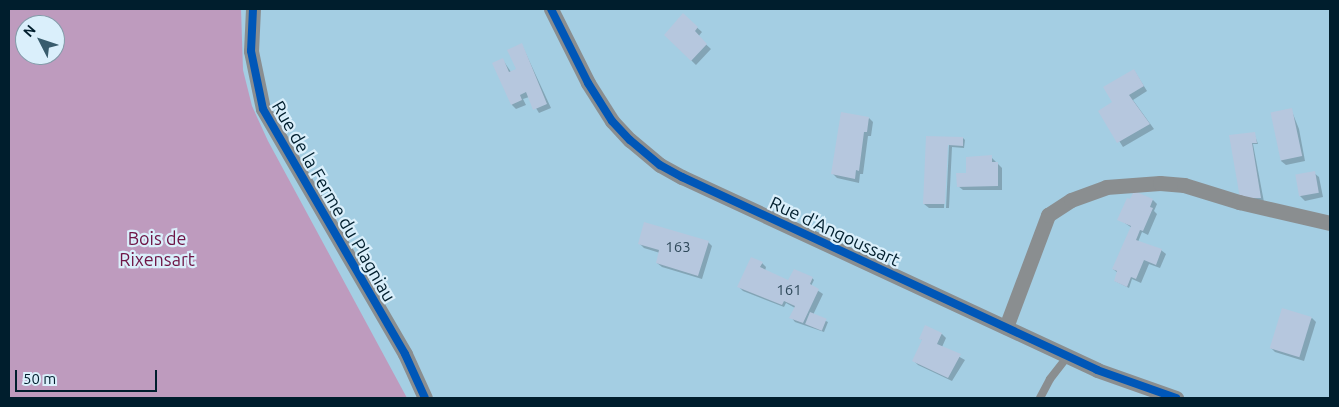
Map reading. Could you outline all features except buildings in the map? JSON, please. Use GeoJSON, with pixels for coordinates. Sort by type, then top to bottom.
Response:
{"type":"FeatureCollection","features":[{"type":"Feature","properties":{"kind":"street","name":"Rue de la Ferme du Plagniau"},"geometry":{"type":"LineString","coordinates":[[253,9],[252,51],[255,81],[263,109],[405,354],[425,398]]}},
{"type":"Feature","properties":{"kind":"street","name":"Rue d'Angoussart"},"geometry":{"type":"LineString","coordinates":[[552,9],[588,83],[612,121],[630,140],[660,165],[682,178],[1068,356],[1124,381],[1176,398]]}},
{"type":"Feature","properties":{"kind":"street"},"geometry":{"type":"LineString","coordinates":[[1006,327],[1048,216],[1071,200],[1106,187],[1160,183],[1184,185],[1239,202],[1330,223]]}},
{"type":"Feature","properties":{"kind":"lane"},"geometry":{"type":"LineString","coordinates":[[1040,398],[1068,356]]}},
{"type":"Feature","properties":{"kind":"green space","name":"Bois de Rixensart"},"geometry":{"type":"Polygon","coordinates":[[[9,9],[241,9],[243,70],[252,106],[268,141],[407,398],[9,398],[9,9]]]}},
{"type":"Feature","properties":{"kind":"cycle path"},"geometry":{"type":"LineString","coordinates":[[253,9],[251,51],[263,109],[405,354],[425,398]]}},
{"type":"Feature","properties":{"kind":"cycle path"},"geometry":{"type":"LineString","coordinates":[[551,9],[588,83],[612,121],[630,140],[660,165],[682,177],[1097,370],[1176,398]]}}]}
